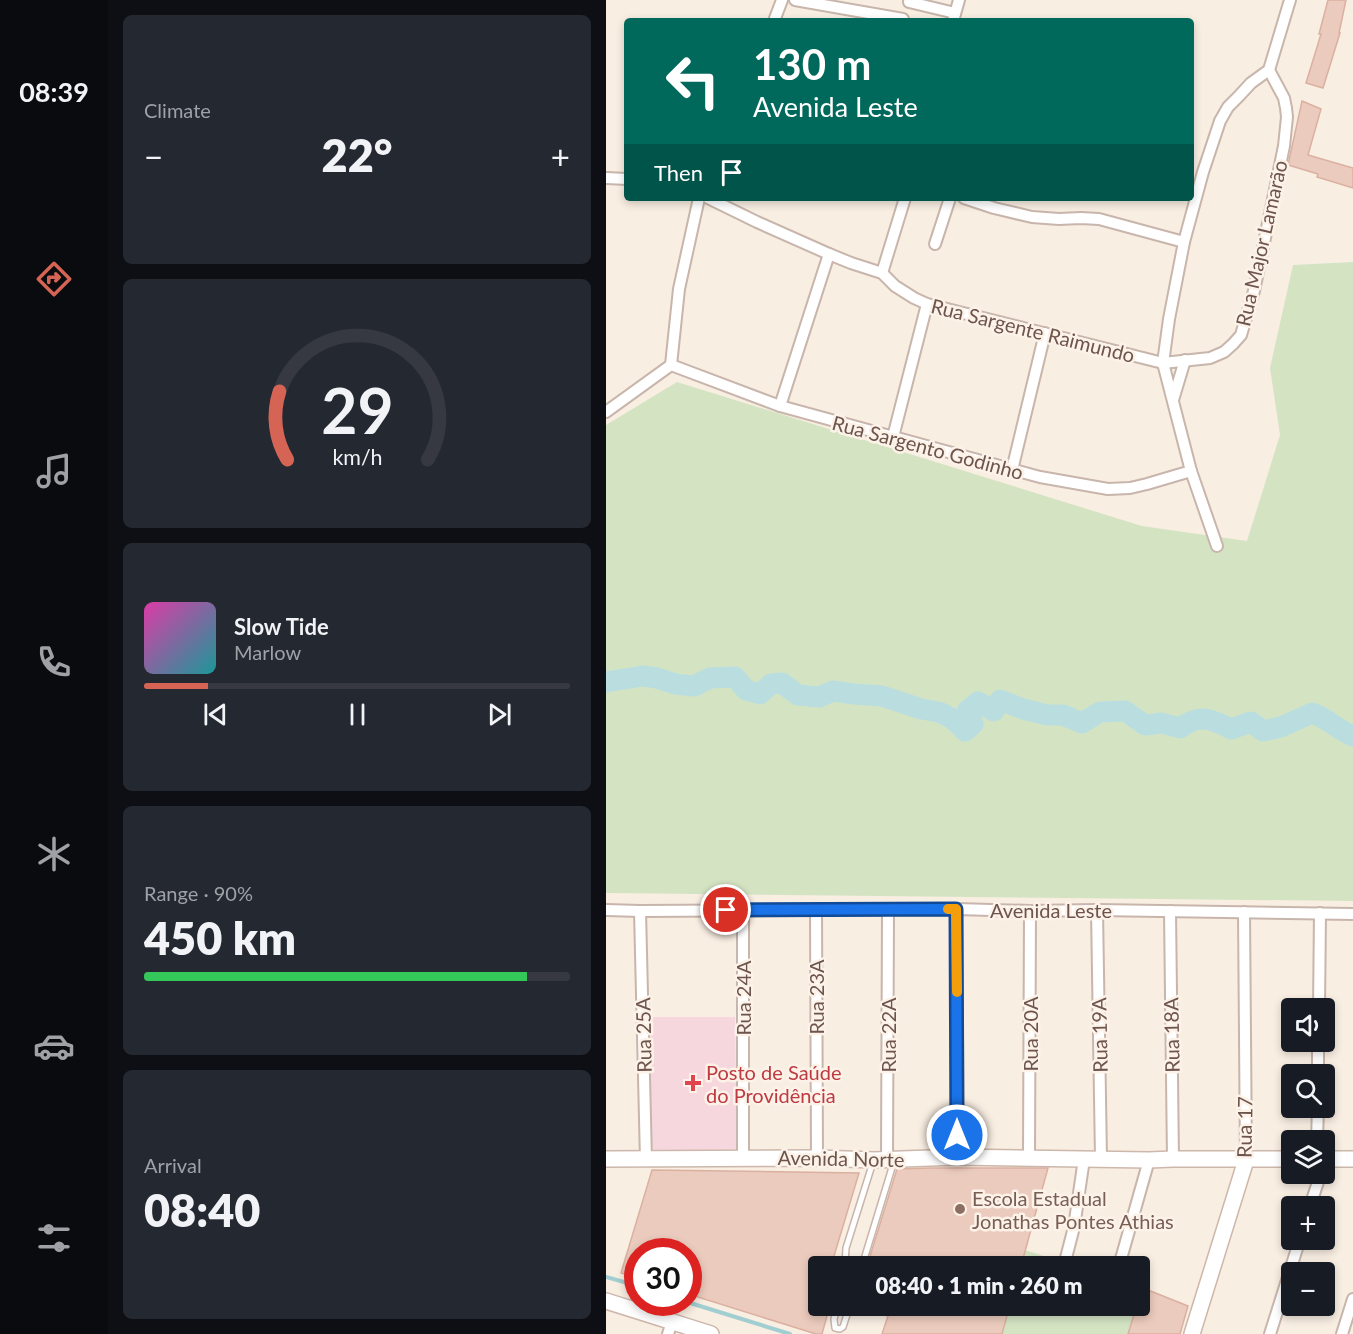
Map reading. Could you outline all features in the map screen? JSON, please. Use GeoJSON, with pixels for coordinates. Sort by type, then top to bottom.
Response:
{"type":"FeatureCollection","features":[{"type":"Feature","properties":{"kind":"street"},"geometry":{"type":"LineString","coordinates":[[775,18],[782,0]]}},
{"type":"Feature","properties":{"kind":"street"},"geometry":{"type":"LineString","coordinates":[[795,0],[892,18]]}},
{"type":"Feature","properties":{"kind":"street"},"geometry":{"type":"LineString","coordinates":[[904,18],[909,1],[954,17],[959,0]]}},
{"type":"Feature","properties":{"kind":"street"},"geometry":{"type":"LineString","coordinates":[[1217,546],[1191,471],[1163,363],[1168,319],[1184,242],[1220,121],[1228,107],[1251,83],[1269,70],[1290,0]]}},
{"type":"Feature","properties":{"kind":"street","name":"Rua Major Lamarão"},"geometry":{"type":"LineString","coordinates":[[1163,363],[1210,358],[1224,352],[1241,335],[1254,291],[1284,146],[1287,117],[1284,98],[1269,70]]}},
{"type":"Feature","properties":{"kind":"street"},"geometry":{"type":"LineString","coordinates":[[1194,170],[1203,172]]}},
{"type":"Feature","properties":{"kind":"street"},"geometry":{"type":"LineString","coordinates":[[606,178],[624,179]]}},
{"type":"Feature","properties":{"kind":"street"},"geometry":{"type":"LineString","coordinates":[[606,412],[671,364],[679,289],[698,201]]}},
{"type":"Feature","properties":{"kind":"street","name":"Rua Sargente Raimundo"},"geometry":{"type":"LineString","coordinates":[[714,201],[829,254],[882,273],[895,286],[927,304],[1163,363]]}},
{"type":"Feature","properties":{"kind":"street"},"geometry":{"type":"LineString","coordinates":[[882,273],[904,201]]}},
{"type":"Feature","properties":{"kind":"street"},"geometry":{"type":"LineString","coordinates":[[935,244],[949,201]]}},
{"type":"Feature","properties":{"kind":"street"},"geometry":{"type":"LineString","coordinates":[[973,201],[1032,218],[1099,219],[1184,242]]}},
{"type":"Feature","properties":{"kind":"street"},"geometry":{"type":"LineString","coordinates":[[780,406],[829,254]]}},
{"type":"Feature","properties":{"kind":"street"},"geometry":{"type":"LineString","coordinates":[[893,437],[927,304]]}},
{"type":"Feature","properties":{"kind":"street"},"geometry":{"type":"LineString","coordinates":[[1012,470],[1045,333]]}},
{"type":"Feature","properties":{"kind":"street"},"geometry":{"type":"LineString","coordinates":[[1173,401],[1185,360]]}},
{"type":"Feature","properties":{"kind":"street","name":"Rua Sargento Godinho"},"geometry":{"type":"LineString","coordinates":[[671,364],[780,406],[1040,477],[1107,489],[1130,488],[1191,471]]}},
{"type":"Feature","properties":{"kind":"street","name":"Rua 23A"},"geometry":{"type":"LineString","coordinates":[[816,909],[817,1158]]}},
{"type":"Feature","properties":{"kind":"street"},"geometry":{"type":"LineString","coordinates":[[956,909],[958,1157]]}},
{"type":"Feature","properties":{"kind":"street","name":"Avenida Leste"},"geometry":{"type":"LineString","coordinates":[[606,910],[956,909],[1353,914]]}},
{"type":"Feature","properties":{"kind":"street","name":"Rua 24A"},"geometry":{"type":"LineString","coordinates":[[743,910],[743,1158]]}},
{"type":"Feature","properties":{"kind":"street","name":"Rua 22A"},"geometry":{"type":"LineString","coordinates":[[885,1160],[888,910]]}},
{"type":"Feature","properties":{"kind":"street","name":"Rua 19A"},"geometry":{"type":"LineString","coordinates":[[1097,910],[1101,1159]]}},
{"type":"Feature","properties":{"kind":"street","name":"Rua 25A"},"geometry":{"type":"LineString","coordinates":[[640,911],[646,1160]]}},
{"type":"Feature","properties":{"kind":"street","name":"Rua 20A"},"geometry":{"type":"LineString","coordinates":[[1029,1157],[1030,911]]}},
{"type":"Feature","properties":{"kind":"street","name":"Rua 18A"},"geometry":{"type":"LineString","coordinates":[[1170,911],[1173,1159]]}},
{"type":"Feature","properties":{"kind":"street","name":"Rua 17"},"geometry":{"type":"LineString","coordinates":[[1192,1334],[1246,1160],[1244,912]]}},
{"type":"Feature","properties":{"kind":"street"},"geometry":{"type":"LineString","coordinates":[[1319,998],[1320,914]]}},
{"type":"Feature","properties":{"kind":"street","name":"Avenida Norte"},"geometry":{"type":"LineString","coordinates":[[606,1159],[885,1160],[1029,1157],[1084,1160],[1281,1159]]}},
{"type":"Feature","properties":{"kind":"street"},"geometry":{"type":"LineString","coordinates":[[1335,1160],[1353,1159]]}},
{"type":"Feature","properties":{"kind":"street"},"geometry":{"type":"LineString","coordinates":[[1067,1256],[1074,1227],[1084,1160]]}},
{"type":"Feature","properties":{"kind":"street"},"geometry":{"type":"LineString","coordinates":[[1122,1256],[1149,1160]]}},
{"type":"Feature","properties":{"kind":"street"},"geometry":{"type":"LineString","coordinates":[[1270,1334],[1297,1250]]}},
{"type":"Feature","properties":{"kind":"street"},"geometry":{"type":"LineString","coordinates":[[1346,1330],[1353,1299]]}},
{"type":"Feature","properties":{"kind":"street"},"geometry":{"type":"LineString","coordinates":[[606,1301],[670,1328],[711,1334]]}},
{"type":"Feature","properties":{"kind":"lane"},"geometry":{"type":"LineString","coordinates":[[845,1256],[846,1248],[885,1160]]}},
{"type":"Feature","properties":{"kind":"lane"},"geometry":{"type":"LineString","coordinates":[[864,1256],[885,1160]]}},
{"type":"Feature","properties":{"kind":"lane"},"geometry":{"type":"LineString","coordinates":[[836,1316],[835,1328],[840,1329],[846,1316]]}},
{"type":"Feature","properties":{"kind":"shaded area","name":"Posto de Saúde do Providência"},"geometry":{"type":"Polygon","coordinates":[[[648,1017],[735,1017],[737,1149],[651,1154],[648,1017]]]}},
{"type":"Feature","properties":{"kind":"green space"},"geometry":{"type":"Polygon","coordinates":[[[1353,262],[1353,901],[606,893],[606,425],[677,382],[1142,526],[1247,541],[1280,435],[1270,368],[1293,265],[1353,262]]]}},
{"type":"Feature","properties":{"kind":"green space"},"geometry":{"type":"Polygon","coordinates":[[[1025,1250],[1044,1256],[1024,1256],[1025,1250]]]}},
{"type":"Feature","properties":{"kind":"green space"},"geometry":{"type":"Polygon","coordinates":[[[1007,1316],[1134,1316],[1128,1334],[1002,1334],[1007,1316]]]}},
{"type":"Feature","properties":{"kind":"building"},"geometry":{"type":"Polygon","coordinates":[[[1328,0],[1346,0],[1340,33],[1323,88],[1306,83],[1321,34],[1319,34],[1328,0]]]}},
{"type":"Feature","properties":{"kind":"building"},"geometry":{"type":"Polygon","coordinates":[[[1302,101],[1321,109],[1308,155],[1353,168],[1353,188],[1288,165],[1302,101]]]}},
{"type":"Feature","properties":{"kind":"building","name":"Escola Estadual Jonathas Pontes Athias"},"geometry":{"type":"Polygon","coordinates":[[[1048,1168],[1024,1256],[870,1256],[897,1169],[1048,1168]]]}},
{"type":"Feature","properties":{"kind":"building"},"geometry":{"type":"Polygon","coordinates":[[[652,1170],[859,1173],[834,1256],[808,1256],[808,1316],[827,1316],[822,1334],[702,1298],[702,1238],[632,1238],[652,1170]]]}},
{"type":"Feature","properties":{"kind":"building"},"geometry":{"type":"Polygon","coordinates":[[[1150,1291],[1188,1306],[1180,1334],[1128,1334],[1134,1316],[1150,1316],[1150,1291]]]}},
{"type":"Feature","properties":{"kind":"building"},"geometry":{"type":"Polygon","coordinates":[[[888,1316],[1007,1316],[1002,1334],[882,1334],[888,1316]]]}},
{"type":"Feature","properties":{"kind":"waterway"},"geometry":{"type":"LineString","coordinates":[[606,682],[643,676],[694,686],[710,678],[735,677],[746,690],[760,694],[771,684],[782,683],[798,695],[819,697],[833,691],[882,696],[921,709],[939,712],[953,719],[965,731],[973,724],[968,710],[978,702],[994,711],[1000,700],[1047,715],[1063,715],[1082,723],[1100,712],[1125,711],[1145,725],[1162,723],[1180,728],[1193,721],[1205,719],[1231,729],[1251,722],[1263,731],[1281,727],[1312,713],[1353,736]]}},
{"type":"Feature","properties":{"kind":"waterway"},"geometry":{"type":"LineString","coordinates":[[606,1277],[624,1282]]}},
{"type":"Feature","properties":{"kind":"waterway"},"geometry":{"type":"LineString","coordinates":[[702,1307],[790,1334]]}},
{"type":"Feature","properties":{"kind":"slow traffic"},"geometry":{"type":"LineString","coordinates":[[948,909],[956,909],[957,992]]}},
{"type":"Feature","properties":{"kind":"place","name":"Posto de Saúde do Providência"},"geometry":{"type":"Point","coordinates":[693,1083]}},
{"type":"Feature","properties":{"kind":"place","name":"Escola Estadual Jonathas Pontes Athias"},"geometry":{"type":"Point","coordinates":[960,1209]}},
{"type":"Feature","properties":{"kind":"route"},"geometry":{"type":"LineString","coordinates":[[726,910],[956,909],[957,1135]]}}]}
